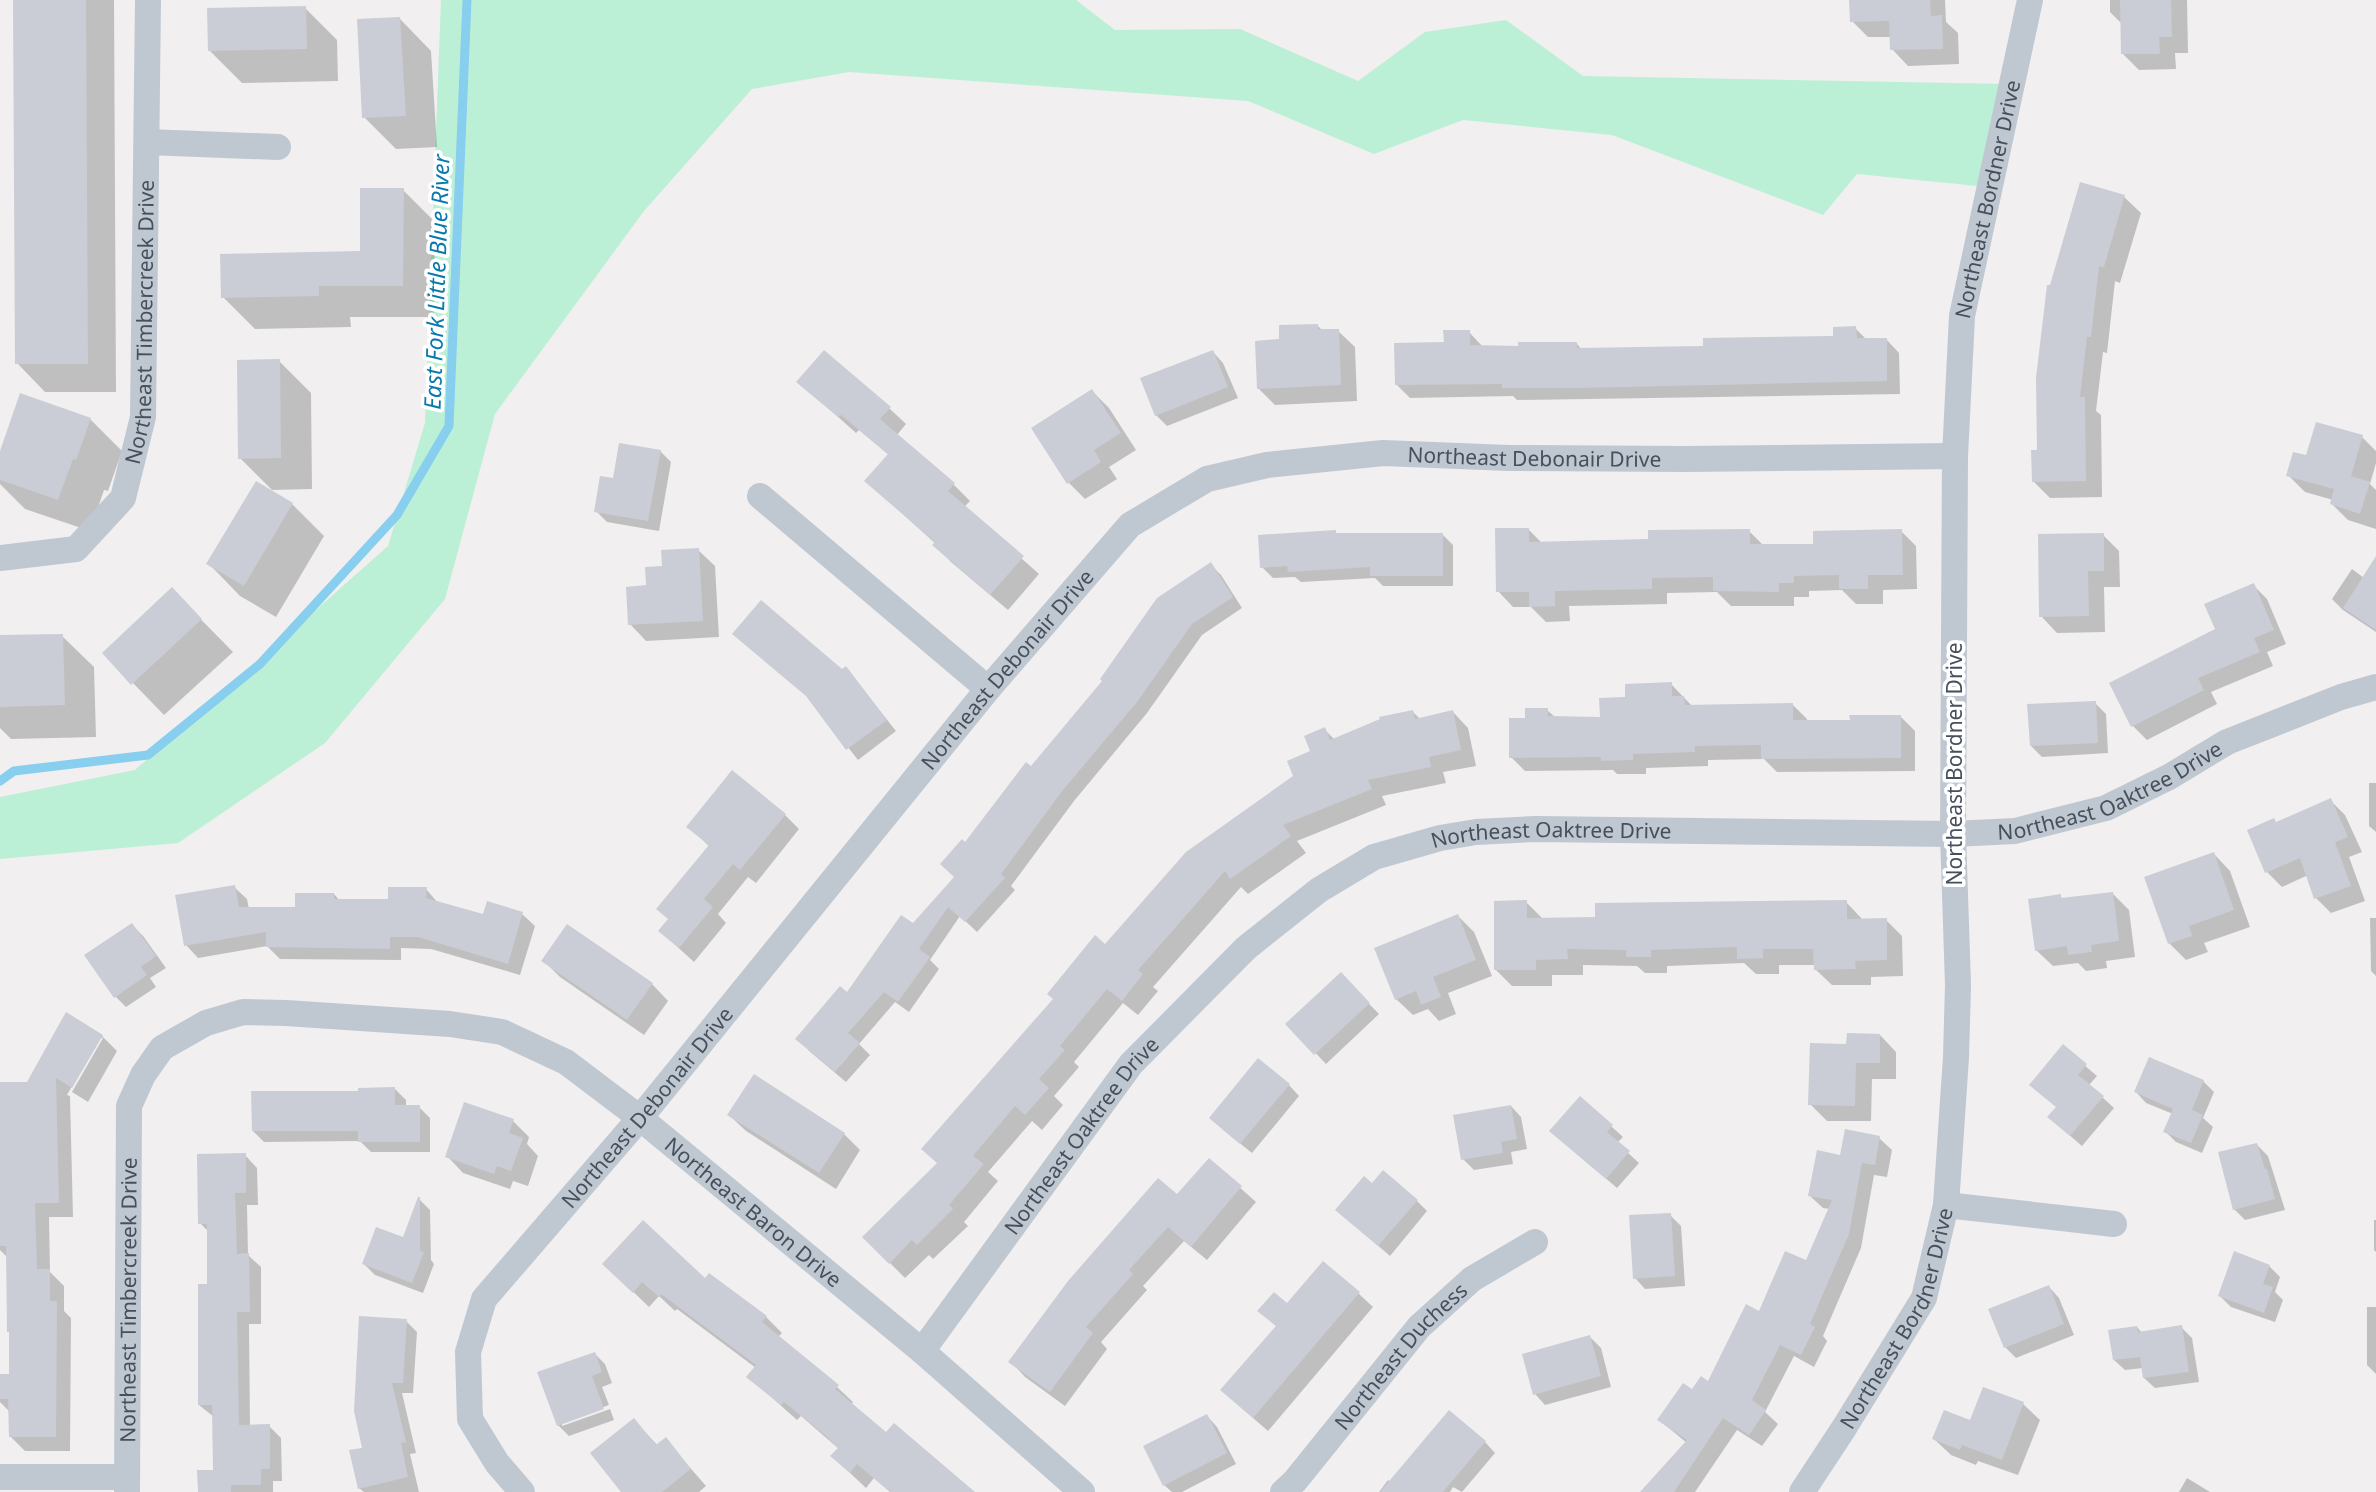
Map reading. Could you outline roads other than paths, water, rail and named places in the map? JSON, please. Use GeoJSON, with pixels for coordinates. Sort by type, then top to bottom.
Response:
{"type":"FeatureCollection","features":[{"type":"Feature","properties":{"kind":"street","name":"Northeast Timbercreek Drive"},"geometry":{"type":"LineString","coordinates":[[0,558],[76,549],[123,498],[143,416],[148,0]]}},
{"type":"Feature","properties":{"kind":"street","name":"Northeast Bordner Drive"},"geometry":{"type":"LineString","coordinates":[[1802,1492],[1924,1298],[1946,1205],[1956,1056],[1953,834],[1955,456],[1962,316],[2029,1]]}},
{"type":"Feature","properties":{"kind":"street"},"geometry":{"type":"LineString","coordinates":[[147,142],[278,147]]}},
{"type":"Feature","properties":{"kind":"street","name":"Northeast Debonair Drive"},"geometry":{"type":"LineString","coordinates":[[522,1492],[496,1463],[470,1419],[468,1352],[484,1299],[640,1118],[988,689],[1130,525],[1207,479],[1267,465],[1383,453],[1509,458],[1685,459],[1955,456]]}},
{"type":"Feature","properties":{"kind":"street"},"geometry":{"type":"LineString","coordinates":[[760,496],[988,689]]}},
{"type":"Feature","properties":{"kind":"street","name":"Northeast Oaktree Drive"},"geometry":{"type":"LineString","coordinates":[[922,1351],[1131,1064],[1246,948],[1319,890],[1374,857],[1440,838],[1476,832],[1536,829],[1953,834],[2015,831],[2106,808],[2169,777],[2227,742],[2341,696],[2376,687]]}},
{"type":"Feature","properties":{"kind":"street","name":"Northeast Baron Drive"},"geometry":{"type":"LineString","coordinates":[[129,1106],[143,1075],[162,1048],[206,1023],[243,1012],[450,1024],[502,1032],[566,1062],[640,1118],[922,1351],[1082,1492]]}},
{"type":"Feature","properties":{"kind":"street","name":"Northeast Timbercreek Drive"},"geometry":{"type":"LineString","coordinates":[[127,1484],[129,1106]]}},
{"type":"Feature","properties":{"kind":"street"},"geometry":{"type":"LineString","coordinates":[[1946,1205],[2114,1224]]}},
{"type":"Feature","properties":{"kind":"street","name":"Northeast Duchess"},"geometry":{"type":"LineString","coordinates":[[1283,1492],[1419,1327],[1472,1279],[1535,1242]]}},
{"type":"Feature","properties":{"kind":"street"},"geometry":{"type":"LineString","coordinates":[[0,1477],[127,1484]]}},
{"type":"Feature","properties":{"kind":"waterway","name":"East Fork Little Blue River"},"geometry":{"type":"LineString","coordinates":[[0,781],[14,771],[148,755],[260,664],[397,515],[449,426],[467,0]]}}]}
